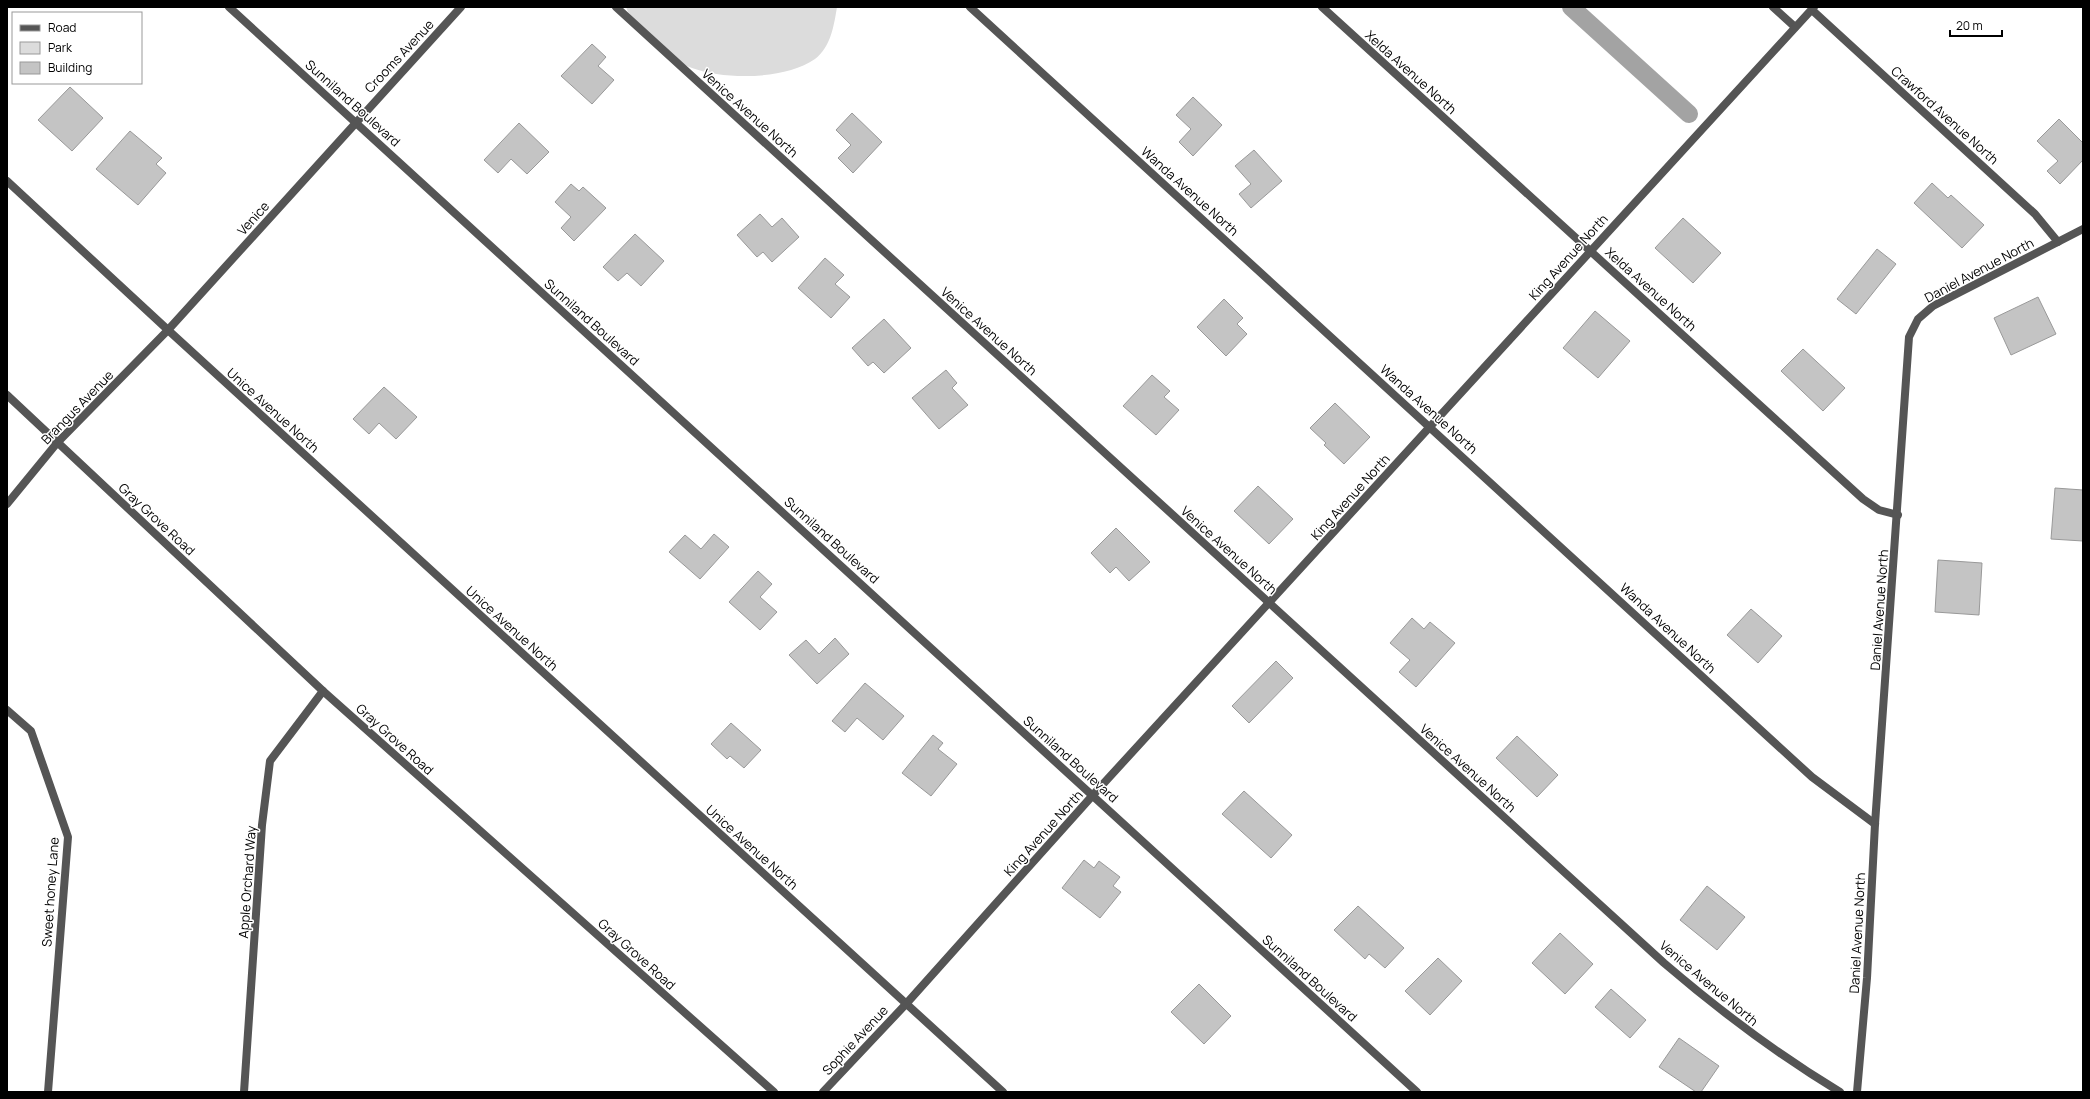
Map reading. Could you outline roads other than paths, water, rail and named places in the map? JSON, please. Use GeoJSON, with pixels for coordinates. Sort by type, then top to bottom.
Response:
{"type":"FeatureCollection","features":[{"type":"Feature","properties":{"kind":"street","name":"Sunniland Boulevard"},"geometry":{"type":"LineString","coordinates":[[229,7],[1417,1092]]}},
{"type":"Feature","properties":{"kind":"street","name":"Crooms Avenue"},"geometry":{"type":"LineString","coordinates":[[355,122],[461,7]]}},
{"type":"Feature","properties":{"kind":"street","name":"Venice Avenue North"},"geometry":{"type":"LineString","coordinates":[[616,7],[1676,973],[1760,1041],[1840,1092]]}},
{"type":"Feature","properties":{"kind":"street","name":"Wanda Avenue North"},"geometry":{"type":"LineString","coordinates":[[970,7],[1431,426],[1812,777],[1876,824]]}},
{"type":"Feature","properties":{"kind":"street","name":"Xelda Avenue North"},"geometry":{"type":"LineString","coordinates":[[1322,7],[1863,499],[1879,510],[1898,516]]}},
{"type":"Feature","properties":{"kind":"street"},"geometry":{"type":"LineString","coordinates":[[1773,7],[1795,27]]}},
{"type":"Feature","properties":{"kind":"street","name":"King Avenue North"},"geometry":{"type":"LineString","coordinates":[[906,1004],[1093,795],[1270,604],[1813,8]]}},
{"type":"Feature","properties":{"kind":"street","name":"Crawford Avenue North"},"geometry":{"type":"LineString","coordinates":[[1813,8],[2035,214],[2058,242]]}},
{"type":"Feature","properties":{"kind":"street","name":"Venice"},"geometry":{"type":"LineString","coordinates":[[168,330],[355,122]]}},
{"type":"Feature","properties":{"kind":"street","name":"Unice Avenue North"},"geometry":{"type":"LineString","coordinates":[[7,181],[168,330],[1003,1092]]}},
{"type":"Feature","properties":{"kind":"street","name":"Daniel Avenue North"},"geometry":{"type":"LineString","coordinates":[[1857,1092],[1867,978],[1909,337],[1918,319],[1933,306],[2083,230]]}},
{"type":"Feature","properties":{"kind":"street","name":"Brangus Avenue"},"geometry":{"type":"LineString","coordinates":[[7,504],[58,443],[168,330]]}},
{"type":"Feature","properties":{"kind":"street","name":"Gray Grove Road"},"geometry":{"type":"LineString","coordinates":[[7,395],[323,691],[774,1092]]}},
{"type":"Feature","properties":{"kind":"street","name":"Apple Orchard Way"},"geometry":{"type":"LineString","coordinates":[[244,1092],[262,825],[270,761],[323,691]]}},
{"type":"Feature","properties":{"kind":"street","name":"Sweet honey Lane"},"geometry":{"type":"LineString","coordinates":[[7,710],[31,731],[68,837],[48,1092]]}},
{"type":"Feature","properties":{"kind":"street","name":"Sophie Avenue"},"geometry":{"type":"LineString","coordinates":[[823,1092],[906,1004]]}},
{"type":"Feature","properties":{"kind":"waterway"},"geometry":{"type":"LineString","coordinates":[[1571,7],[1689,114]]}}]}
